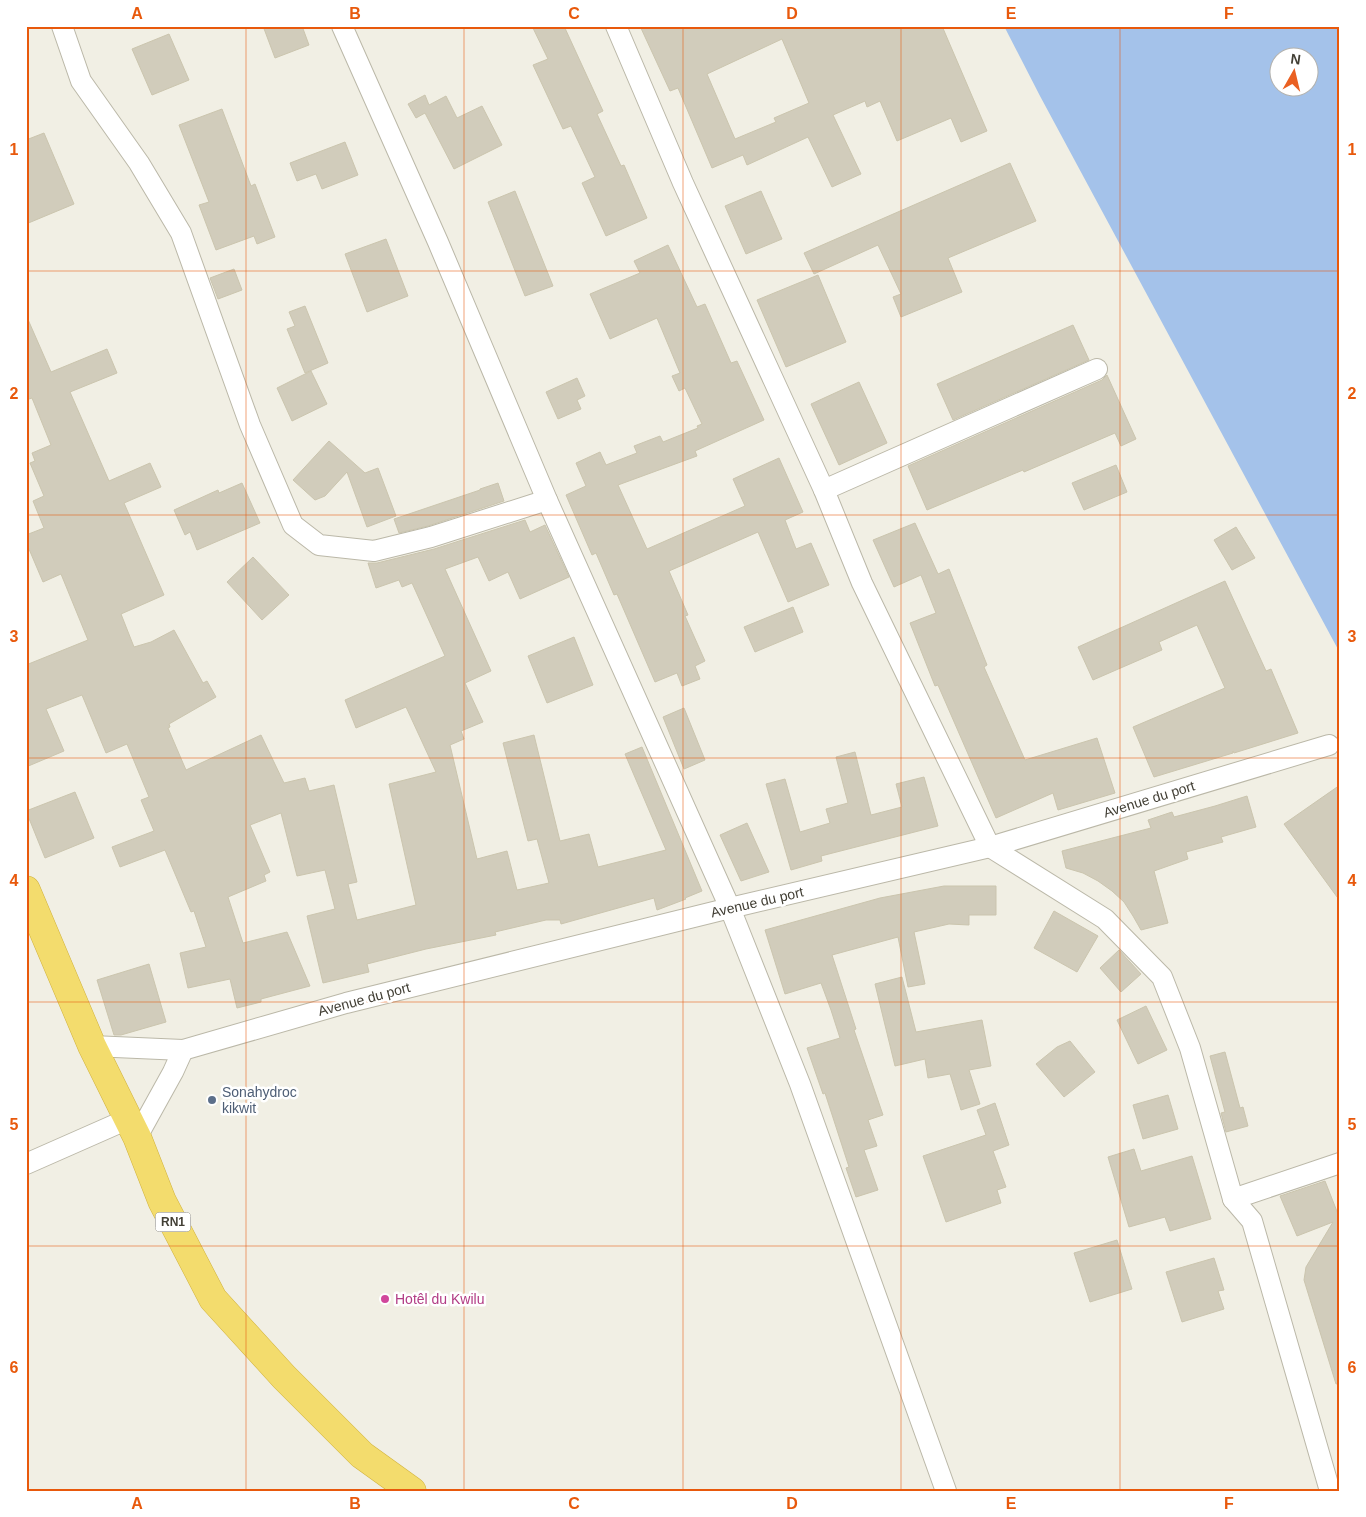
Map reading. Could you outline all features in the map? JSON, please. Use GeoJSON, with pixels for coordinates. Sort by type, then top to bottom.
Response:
{"type":"FeatureCollection","features":[{"type":"Feature","properties":{"kind":"highway","name":"RN1"},"geometry":{"type":"LineString","coordinates":[[26,890],[92,1046],[133,1128],[162,1201],[213,1299],[284,1377],[362,1455],[412,1491]]}},
{"type":"Feature","properties":{"kind":"street"},"geometry":{"type":"LineString","coordinates":[[62,26],[81,80],[139,164],[181,233],[250,425],[292,525],[319,545],[374,551],[431,537],[548,500]]}},
{"type":"Feature","properties":{"kind":"street"},"geometry":{"type":"LineString","coordinates":[[342,26],[548,500],[730,908],[800,1084],[946,1491]]}},
{"type":"Feature","properties":{"kind":"street"},"geometry":{"type":"LineString","coordinates":[[616,26],[683,183],[824,490],[862,583],[990,847],[1105,919],[1162,977],[1190,1048],[1233,1199],[1252,1221],[1330,1491]]}},
{"type":"Feature","properties":{"kind":"street"},"geometry":{"type":"LineString","coordinates":[[824,490],[1097,369]]}},
{"type":"Feature","properties":{"kind":"street","name":"Avenue du port"},"geometry":{"type":"LineString","coordinates":[[92,1046],[182,1050],[346,1003],[730,908],[990,847],[1329,744]]}},
{"type":"Feature","properties":{"kind":"street"},"geometry":{"type":"LineString","coordinates":[[26,1164],[133,1128],[173,1072],[182,1050]]}},
{"type":"Feature","properties":{"kind":"street"},"geometry":{"type":"LineString","coordinates":[[1233,1199],[1340,1162]]}},
{"type":"Feature","properties":{"kind":"water"},"geometry":{"type":"Polygon","coordinates":[[[1004,26],[1340,26],[1340,653],[1040,96],[1004,26]]]}},
{"type":"Feature","properties":{"kind":"building"},"geometry":{"type":"Polygon","coordinates":[[[263,26],[302,26],[309,45],[275,58],[263,26]]]}},
{"type":"Feature","properties":{"kind":"building"},"geometry":{"type":"Polygon","coordinates":[[[532,26],[564,26],[603,111],[597,114],[621,166],[624,165],[647,218],[606,236],[582,183],[595,177],[571,126],[563,129],[533,65],[548,59],[532,26]]]}},
{"type":"Feature","properties":{"kind":"building"},"geometry":{"type":"Polygon","coordinates":[[[640,26],[942,26],[987,131],[961,142],[951,118],[897,141],[880,101],[867,107],[865,101],[833,115],[861,174],[832,187],[808,137],[747,165],[743,155],[712,168],[678,88],[670,91],[640,26]],[[782,39],[707,74],[735,139],[776,122],[774,118],[809,103],[782,39]]]}},
{"type":"Feature","properties":{"kind":"building"},"geometry":{"type":"Polygon","coordinates":[[[169,34],[189,80],[152,95],[132,49],[169,34]]]}},
{"type":"Feature","properties":{"kind":"building"},"geometry":{"type":"Polygon","coordinates":[[[425,95],[429,105],[446,96],[457,118],[482,106],[502,145],[454,169],[425,113],[416,118],[408,104],[425,95]]]}},
{"type":"Feature","properties":{"kind":"building"},"geometry":{"type":"Polygon","coordinates":[[[222,109],[251,186],[255,184],[275,237],[257,244],[254,236],[216,250],[199,205],[209,202],[179,125],[222,109]]]}},
{"type":"Feature","properties":{"kind":"building"},"geometry":{"type":"Polygon","coordinates":[[[44,133],[74,204],[26,224],[26,140],[44,133]]]}},
{"type":"Feature","properties":{"kind":"building"},"geometry":{"type":"Polygon","coordinates":[[[345,142],[358,175],[322,189],[316,174],[297,181],[290,163],[345,142]]]}},
{"type":"Feature","properties":{"kind":"building"},"geometry":{"type":"Polygon","coordinates":[[[1010,163],[1036,221],[948,258],[962,292],[901,317],[893,297],[901,294],[878,245],[814,274],[804,253],[1010,163]]]}},
{"type":"Feature","properties":{"kind":"building"},"geometry":{"type":"Polygon","coordinates":[[[515,191],[553,286],[525,296],[488,202],[515,191]]]}},
{"type":"Feature","properties":{"kind":"building"},"geometry":{"type":"Polygon","coordinates":[[[761,191],[782,239],[746,254],[725,206],[761,191]]]}},
{"type":"Feature","properties":{"kind":"building"},"geometry":{"type":"Polygon","coordinates":[[[386,239],[408,296],[367,312],[345,254],[386,239]]]}},
{"type":"Feature","properties":{"kind":"building"},"geometry":{"type":"Polygon","coordinates":[[[668,245],[697,307],[705,304],[731,363],[737,361],[764,420],[695,451],[697,456],[618,485],[647,549],[745,506],[733,479],[779,458],[803,512],[785,520],[796,549],[811,543],[829,585],[788,602],[758,532],[669,571],[688,615],[685,616],[705,661],[695,666],[700,679],[682,686],[677,673],[655,682],[617,594],[614,595],[596,553],[592,555],[566,495],[586,486],[576,463],[600,452],[606,465],[637,453],[634,446],[660,436],[663,442],[698,428],[697,426],[702,424],[685,388],[679,391],[672,376],[680,373],[657,318],[610,339],[590,294],[640,273],[634,261],[668,245]]]}},
{"type":"Feature","properties":{"kind":"building"},"geometry":{"type":"Polygon","coordinates":[[[234,269],[242,290],[218,299],[210,278],[234,269]]]}},
{"type":"Feature","properties":{"kind":"building"},"geometry":{"type":"Polygon","coordinates":[[[818,275],[846,342],[786,367],[757,300],[818,275]]]}},
{"type":"Feature","properties":{"kind":"building"},"geometry":{"type":"Polygon","coordinates":[[[305,306],[328,363],[305,373],[287,329],[295,326],[289,312],[305,306]]]}},
{"type":"Feature","properties":{"kind":"building"},"geometry":{"type":"Polygon","coordinates":[[[26,315],[51,372],[107,349],[117,373],[70,392],[109,481],[150,463],[161,487],[124,503],[164,595],[121,614],[134,647],[151,642],[174,630],[203,683],[207,681],[216,697],[169,724],[170,727],[168,728],[186,770],[261,735],[284,783],[305,778],[309,791],[334,785],[357,882],[348,884],[357,920],[416,905],[389,784],[436,772],[406,707],[356,728],[345,700],[445,656],[412,583],[402,587],[399,580],[376,588],[368,563],[377,563],[434,549],[525,520],[530,532],[545,525],[569,577],[520,599],[508,572],[489,581],[478,557],[445,569],[491,671],[465,683],[483,722],[461,731],[464,739],[450,745],[477,859],[507,851],[517,890],[549,883],[537,839],[528,841],[503,743],[534,735],[560,841],[589,834],[598,867],[666,850],[625,754],[642,747],[702,891],[657,910],[654,898],[561,924],[560,920],[546,920],[495,932],[496,935],[426,949],[367,964],[369,972],[323,983],[307,916],[335,909],[325,870],[297,876],[281,813],[250,825],[270,872],[264,875],[266,881],[228,897],[243,943],[287,932],[310,986],[261,999],[261,1002],[237,1008],[230,979],[188,988],[180,953],[206,947],[194,911],[191,912],[165,850],[120,867],[112,847],[154,831],[141,800],[149,797],[127,744],[106,753],[82,695],[46,709],[64,751],[26,767],[26,665],[88,640],[61,574],[43,582],[26,542],[26,535],[44,528],[33,501],[44,496],[30,463],[35,461],[32,453],[51,445],[32,398],[26,400],[26,315]]]}},
{"type":"Feature","properties":{"kind":"building"},"geometry":{"type":"Polygon","coordinates":[[[1073,325],[1089,360],[953,420],[937,384],[1073,325]]]}},
{"type":"Feature","properties":{"kind":"building"},"geometry":{"type":"Polygon","coordinates":[[[311,371],[327,404],[292,421],[277,388],[311,371]]]}},
{"type":"Feature","properties":{"kind":"building"},"geometry":{"type":"Polygon","coordinates":[[[1107,375],[1136,439],[1121,446],[1115,433],[1024,472],[1023,470],[927,510],[908,466],[1102,380],[1107,375]]]}},
{"type":"Feature","properties":{"kind":"building"},"geometry":{"type":"Polygon","coordinates":[[[577,378],[585,396],[577,400],[581,409],[558,419],[546,392],[577,378]]]}},
{"type":"Feature","properties":{"kind":"building"},"geometry":{"type":"Polygon","coordinates":[[[859,382],[887,443],[839,465],[811,404],[859,382]]]}},
{"type":"Feature","properties":{"kind":"building"},"geometry":{"type":"Polygon","coordinates":[[[329,441],[365,473],[378,468],[396,516],[367,527],[347,472],[325,496],[315,500],[293,480],[329,441]]]}},
{"type":"Feature","properties":{"kind":"building"},"geometry":{"type":"Polygon","coordinates":[[[1116,465],[1127,492],[1084,510],[1072,483],[1116,465]]]}},
{"type":"Feature","properties":{"kind":"building"},"geometry":{"type":"Polygon","coordinates":[[[242,483],[260,523],[197,550],[190,532],[185,535],[174,510],[218,490],[219,493],[242,483]]]}},
{"type":"Feature","properties":{"kind":"building"},"geometry":{"type":"Polygon","coordinates":[[[498,483],[504,501],[428,526],[399,533],[394,519],[498,483]]]}},
{"type":"Feature","properties":{"kind":"building"},"geometry":{"type":"Polygon","coordinates":[[[915,523],[938,574],[949,569],[987,665],[984,667],[1025,760],[1097,738],[1115,793],[1058,810],[1053,793],[996,818],[938,685],[935,686],[910,623],[936,613],[921,575],[894,587],[873,540],[915,523]]]}},
{"type":"Feature","properties":{"kind":"building"},"geometry":{"type":"Polygon","coordinates":[[[1236,527],[1255,558],[1232,570],[1214,540],[1236,527]]]}},
{"type":"Feature","properties":{"kind":"building"},"geometry":{"type":"Polygon","coordinates":[[[253,557],[289,595],[262,620],[227,582],[253,557]]]}},
{"type":"Feature","properties":{"kind":"building"},"geometry":{"type":"Polygon","coordinates":[[[1225,581],[1266,671],[1271,669],[1298,733],[1234,753],[1233,751],[1233,753],[1154,777],[1133,727],[1225,688],[1197,625],[1159,642],[1162,650],[1093,680],[1078,647],[1225,581]]]}},
{"type":"Feature","properties":{"kind":"building"},"geometry":{"type":"Polygon","coordinates":[[[793,607],[803,632],[755,652],[744,627],[793,607]]]}},
{"type":"Feature","properties":{"kind":"building"},"geometry":{"type":"Polygon","coordinates":[[[574,637],[593,685],[547,703],[528,656],[574,637]]]}},
{"type":"Feature","properties":{"kind":"building"},"geometry":{"type":"Polygon","coordinates":[[[684,708],[705,760],[684,769],[663,717],[684,708]]]}},
{"type":"Feature","properties":{"kind":"building"},"geometry":{"type":"Polygon","coordinates":[[[855,752],[871,815],[902,807],[896,784],[924,777],[938,826],[821,856],[822,861],[791,870],[766,784],[785,779],[800,832],[830,823],[826,809],[848,803],[836,757],[855,752]]]}},
{"type":"Feature","properties":{"kind":"building"},"geometry":{"type":"Polygon","coordinates":[[[1340,785],[1340,901],[1284,824],[1340,785]]]}},
{"type":"Feature","properties":{"kind":"building"},"geometry":{"type":"Polygon","coordinates":[[[75,792],[94,838],[45,858],[26,811],[75,792]]]}},
{"type":"Feature","properties":{"kind":"building"},"geometry":{"type":"Polygon","coordinates":[[[1247,796],[1256,827],[1221,837],[1223,842],[1186,852],[1188,859],[1154,871],[1168,923],[1141,930],[1124,902],[1112,891],[1083,873],[1066,868],[1062,851],[1151,828],[1148,820],[1172,812],[1174,817],[1247,796]]]}},
{"type":"Feature","properties":{"kind":"building"},"geometry":{"type":"Polygon","coordinates":[[[747,823],[769,872],[741,881],[720,835],[747,823]]]}},
{"type":"Feature","properties":{"kind":"building"},"geometry":{"type":"Polygon","coordinates":[[[944,886],[996,886],[996,915],[969,915],[969,925],[949,924],[914,932],[925,984],[908,987],[898,937],[832,955],[856,1029],[854,1030],[883,1115],[868,1120],[877,1146],[864,1150],[878,1190],[856,1197],[846,1168],[849,1167],[825,1093],[823,1094],[807,1048],[840,1038],[831,1010],[821,983],[785,994],[765,930],[880,898],[944,886]]]}},
{"type":"Feature","properties":{"kind":"building"},"geometry":{"type":"Polygon","coordinates":[[[1054,911],[1098,936],[1077,972],[1034,948],[1054,911]]]}},
{"type":"Feature","properties":{"kind":"building"},"geometry":{"type":"Polygon","coordinates":[[[1119,950],[1141,974],[1121,992],[1100,968],[1119,950]]]}},
{"type":"Feature","properties":{"kind":"building"},"geometry":{"type":"Polygon","coordinates":[[[149,964],[166,1022],[121,1035],[114,1035],[97,980],[149,964]]]}},
{"type":"Feature","properties":{"kind":"building"},"geometry":{"type":"Polygon","coordinates":[[[902,977],[916,1032],[982,1020],[991,1066],[969,1070],[980,1104],[961,1110],[950,1074],[928,1078],[925,1059],[895,1066],[875,984],[902,977]]]}},
{"type":"Feature","properties":{"kind":"building"},"geometry":{"type":"Polygon","coordinates":[[[1146,1006],[1167,1050],[1138,1064],[1117,1020],[1146,1006]]]}},
{"type":"Feature","properties":{"kind":"building"},"geometry":{"type":"Polygon","coordinates":[[[1070,1041],[1095,1072],[1064,1097],[1036,1064],[1057,1047],[1070,1041]]]}},
{"type":"Feature","properties":{"kind":"building"},"geometry":{"type":"Polygon","coordinates":[[[1225,1052],[1240,1108],[1243,1107],[1248,1126],[1226,1132],[1221,1113],[1225,1112],[1210,1056],[1225,1052]]]}},
{"type":"Feature","properties":{"kind":"building"},"geometry":{"type":"Polygon","coordinates":[[[1168,1095],[1178,1129],[1143,1139],[1133,1105],[1168,1095]]]}},
{"type":"Feature","properties":{"kind":"building"},"geometry":{"type":"Polygon","coordinates":[[[995,1103],[1009,1145],[993,1151],[1006,1187],[997,1190],[1001,1203],[946,1222],[923,1156],[986,1135],[977,1110],[995,1103]]]}},
{"type":"Feature","properties":{"kind":"building"},"geometry":{"type":"Polygon","coordinates":[[[1134,1149],[1141,1171],[1192,1156],[1211,1219],[1170,1231],[1165,1217],[1129,1227],[1108,1157],[1134,1149]]]}},
{"type":"Feature","properties":{"kind":"building"},"geometry":{"type":"Polygon","coordinates":[[[1325,1181],[1338,1214],[1340,1211],[1340,1383],[1336,1384],[1304,1280],[1306,1267],[1333,1222],[1297,1236],[1280,1196],[1325,1181]]]}},
{"type":"Feature","properties":{"kind":"building"},"geometry":{"type":"Polygon","coordinates":[[[1117,1240],[1132,1289],[1090,1302],[1074,1253],[1117,1240]]]}},
{"type":"Feature","properties":{"kind":"building"},"geometry":{"type":"Polygon","coordinates":[[[1214,1258],[1224,1290],[1218,1291],[1224,1309],[1182,1322],[1166,1272],[1214,1258]]]}},
{"type":"Feature","properties":{"kind":"place","name":"Sonahydroc kikwit"},"geometry":{"type":"Point","coordinates":[212,1100]}},
{"type":"Feature","properties":{"kind":"place","name":"Hotêl du Kwilu"},"geometry":{"type":"Point","coordinates":[385,1299]}}]}
